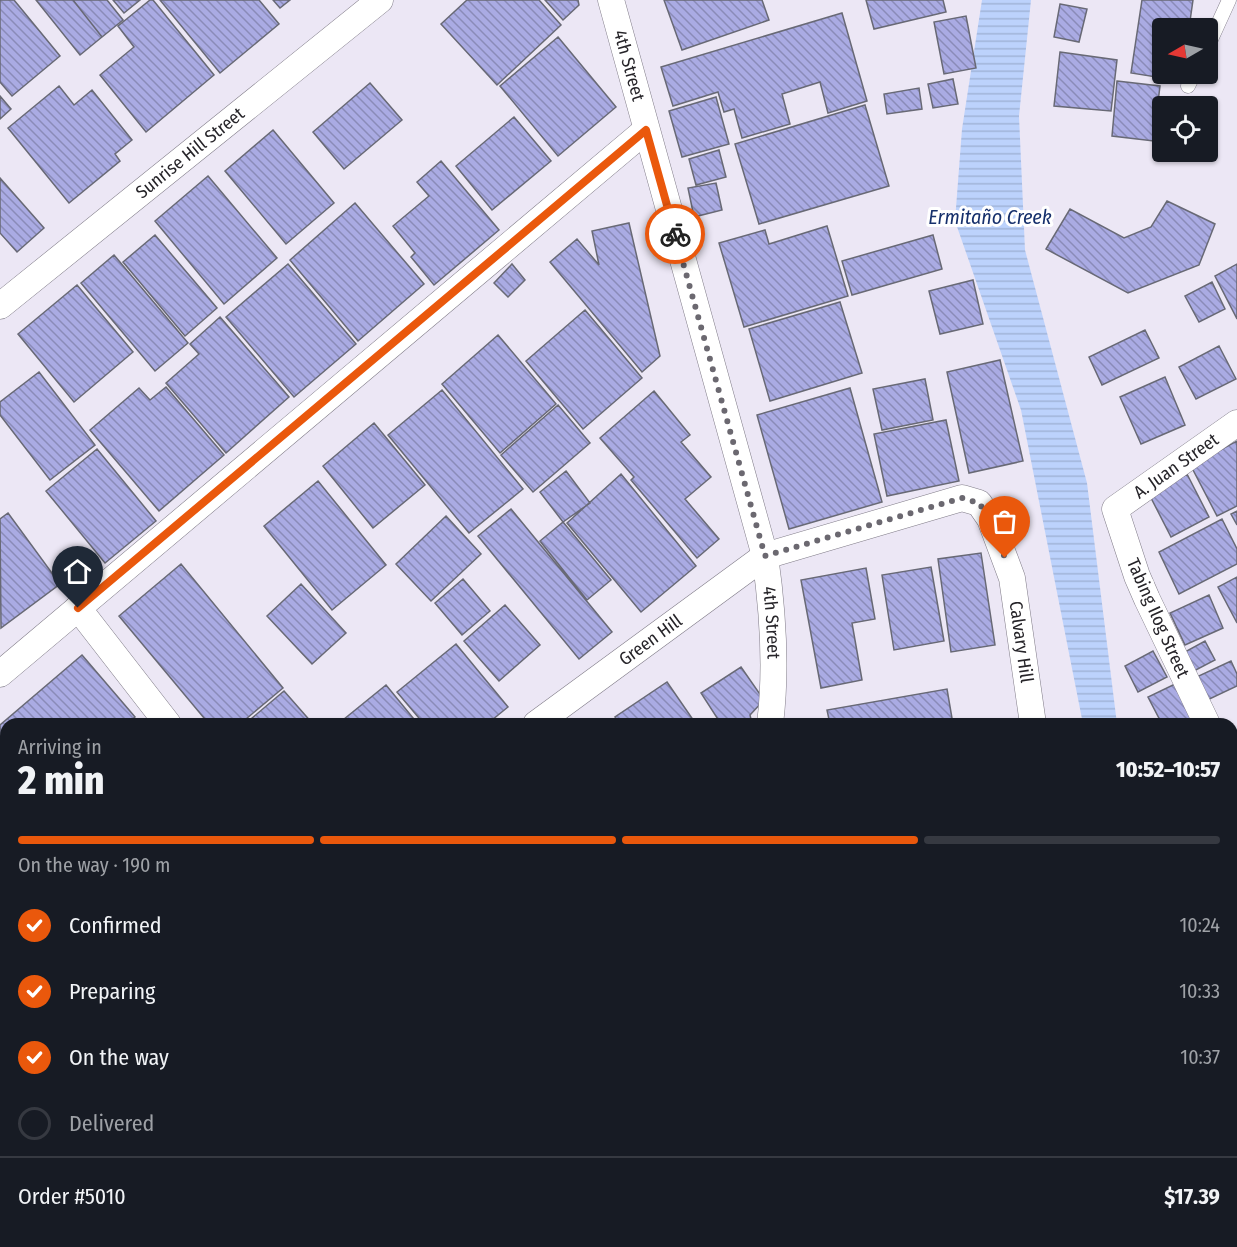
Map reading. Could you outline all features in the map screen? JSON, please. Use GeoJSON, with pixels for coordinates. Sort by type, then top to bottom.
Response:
{"type":"FeatureCollection","features":[{"type":"Feature","properties":{"kind":"street","name":"Sunrise Hill Street"},"geometry":{"type":"LineString","coordinates":[[0,306],[380,0]]}},
{"type":"Feature","properties":{"kind":"street","name":"4th Street"},"geometry":{"type":"LineString","coordinates":[[611,0],[765,556],[772,607],[774,699],[772,718]]}},
{"type":"Feature","properties":{"kind":"street"},"geometry":{"type":"LineString","coordinates":[[0,674],[646,130]]}},
{"type":"Feature","properties":{"kind":"street","name":"A. Juan Street"},"geometry":{"type":"LineString","coordinates":[[1115,509],[1237,423]]}},
{"type":"Feature","properties":{"kind":"street","name":"Calvary Hill"},"geometry":{"type":"LineString","coordinates":[[765,556],[962,498],[979,503],[990,519],[1012,578],[1032,718]]}},
{"type":"Feature","properties":{"kind":"street","name":"Tabing Ilog Street"},"geometry":{"type":"LineString","coordinates":[[1115,509],[1143,591],[1204,718]]}},
{"type":"Feature","properties":{"kind":"street","name":"Green Hill"},"geometry":{"type":"LineString","coordinates":[[544,718],[765,556]]}},
{"type":"Feature","properties":{"kind":"street"},"geometry":{"type":"LineString","coordinates":[[78,608],[163,718]]}},
{"type":"Feature","properties":{"kind":"lane"},"geometry":{"type":"LineString","coordinates":[[1218,29],[1231,6]]}},
{"type":"Feature","properties":{"kind":"water","name":"Ermitaño Creek"},"geometry":{"type":"Polygon","coordinates":[[[982,0],[1031,0],[1019,116],[1025,250],[1087,483],[1116,718],[1082,718],[1021,410],[955,221],[962,129],[982,0]]]}},
{"type":"Feature","properties":{"kind":"building"},"geometry":{"type":"Polygon","coordinates":[[[0,0],[14,0],[60,56],[12,96],[0,82],[0,0]]]}},
{"type":"Feature","properties":{"kind":"building"},"geometry":{"type":"Polygon","coordinates":[[[36,0],[73,0],[102,37],[80,55],[36,0]]]}},
{"type":"Feature","properties":{"kind":"building"},"geometry":{"type":"Polygon","coordinates":[[[73,0],[107,0],[123,20],[102,37],[73,0]]]}},
{"type":"Feature","properties":{"kind":"building"},"geometry":{"type":"Polygon","coordinates":[[[113,0],[140,0],[124,13],[113,0]]]}},
{"type":"Feature","properties":{"kind":"building"},"geometry":{"type":"Polygon","coordinates":[[[153,0],[214,75],[146,132],[100,75],[134,47],[118,26],[153,0]]]}},
{"type":"Feature","properties":{"kind":"building"},"geometry":{"type":"Polygon","coordinates":[[[160,0],[259,0],[279,24],[220,73],[160,0]]]}},
{"type":"Feature","properties":{"kind":"building"},"geometry":{"type":"Polygon","coordinates":[[[273,0],[290,0],[280,8],[273,0]]]}},
{"type":"Feature","properties":{"kind":"building"},"geometry":{"type":"Polygon","coordinates":[[[467,0],[539,0],[561,25],[497,85],[441,24],[467,0]]]}},
{"type":"Feature","properties":{"kind":"building"},"geometry":{"type":"Polygon","coordinates":[[[545,0],[578,0],[579,5],[563,20],[545,0]]]}},
{"type":"Feature","properties":{"kind":"building"},"geometry":{"type":"Polygon","coordinates":[[[664,0],[762,0],[769,20],[682,50],[664,0]]]}},
{"type":"Feature","properties":{"kind":"building"},"geometry":{"type":"Polygon","coordinates":[[[866,0],[943,0],[946,12],[874,29],[866,0]]]}},
{"type":"Feature","properties":{"kind":"building"},"geometry":{"type":"Polygon","coordinates":[[[1142,0],[1193,0],[1190,18],[1152,18],[1152,76],[1131,73],[1142,0]]]}},
{"type":"Feature","properties":{"kind":"building"},"geometry":{"type":"Polygon","coordinates":[[[1060,4],[1087,9],[1079,42],[1054,37],[1060,4]]]}},
{"type":"Feature","properties":{"kind":"building"},"geometry":{"type":"Polygon","coordinates":[[[842,13],[867,101],[828,113],[820,82],[782,94],[790,124],[742,138],[734,109],[724,112],[718,92],[673,106],[661,67],[842,13]]]}},
{"type":"Feature","properties":{"kind":"building"},"geometry":{"type":"Polygon","coordinates":[[[966,16],[976,68],[944,74],[934,22],[966,16]]]}},
{"type":"Feature","properties":{"kind":"building"},"geometry":{"type":"Polygon","coordinates":[[[558,37],[616,107],[558,156],[500,86],[558,37]]]}},
{"type":"Feature","properties":{"kind":"building"},"geometry":{"type":"Polygon","coordinates":[[[1060,52],[1117,60],[1111,111],[1054,106],[1060,52]]]}},
{"type":"Feature","properties":{"kind":"building"},"geometry":{"type":"Polygon","coordinates":[[[953,79],[958,104],[933,108],[928,84],[953,79]]]}},
{"type":"Feature","properties":{"kind":"building"},"geometry":{"type":"Polygon","coordinates":[[[1117,81],[1160,86],[1159,96],[1152,96],[1152,141],[1112,136],[1117,81]]]}},
{"type":"Feature","properties":{"kind":"building"},"geometry":{"type":"Polygon","coordinates":[[[370,83],[402,120],[344,169],[313,132],[370,83]]]}},
{"type":"Feature","properties":{"kind":"building"},"geometry":{"type":"Polygon","coordinates":[[[59,86],[74,105],[92,90],[132,140],[115,154],[120,161],[69,203],[8,128],[59,86]]]}},
{"type":"Feature","properties":{"kind":"building"},"geometry":{"type":"Polygon","coordinates":[[[919,88],[922,109],[887,114],[884,94],[919,88]]]}},
{"type":"Feature","properties":{"kind":"building"},"geometry":{"type":"Polygon","coordinates":[[[0,96],[11,109],[0,119],[0,96]]]}},
{"type":"Feature","properties":{"kind":"building"},"geometry":{"type":"Polygon","coordinates":[[[716,97],[729,144],[682,157],[669,111],[716,97]]]}},
{"type":"Feature","properties":{"kind":"building"},"geometry":{"type":"Polygon","coordinates":[[[865,105],[889,186],[759,224],[735,144],[865,105]]]}},
{"type":"Feature","properties":{"kind":"building"},"geometry":{"type":"Polygon","coordinates":[[[514,117],[551,161],[492,210],[456,166],[514,117]]]}},
{"type":"Feature","properties":{"kind":"building"},"geometry":{"type":"Polygon","coordinates":[[[273,130],[334,203],[286,244],[225,171],[273,130]]]}},
{"type":"Feature","properties":{"kind":"building"},"geometry":{"type":"Polygon","coordinates":[[[719,150],[726,177],[696,185],[689,159],[719,150]]]}},
{"type":"Feature","properties":{"kind":"building"},"geometry":{"type":"Polygon","coordinates":[[[441,161],[499,230],[434,285],[411,257],[415,253],[393,226],[429,196],[417,182],[441,161]]]}},
{"type":"Feature","properties":{"kind":"building"},"geometry":{"type":"Polygon","coordinates":[[[208,176],[277,258],[224,304],[155,221],[208,176]]]}},
{"type":"Feature","properties":{"kind":"building"},"geometry":{"type":"Polygon","coordinates":[[[0,178],[44,228],[17,252],[0,233],[0,178]]]}},
{"type":"Feature","properties":{"kind":"building"},"geometry":{"type":"Polygon","coordinates":[[[716,183],[722,210],[694,217],[688,188],[716,183]]]}},
{"type":"Feature","properties":{"kind":"building"},"geometry":{"type":"Polygon","coordinates":[[[1167,201],[1215,224],[1199,265],[1128,293],[1046,249],[1070,209],[1124,238],[1151,227],[1167,201]]]}},
{"type":"Feature","properties":{"kind":"building"},"geometry":{"type":"Polygon","coordinates":[[[355,203],[424,284],[358,341],[290,260],[355,203]]]}},
{"type":"Feature","properties":{"kind":"building"},"geometry":{"type":"Polygon","coordinates":[[[629,223],[660,356],[642,372],[550,262],[577,239],[599,265],[592,231],[629,223]]]}},
{"type":"Feature","properties":{"kind":"building"},"geometry":{"type":"Polygon","coordinates":[[[827,226],[848,296],[744,327],[719,243],[765,230],[769,244],[827,226]]]}},
{"type":"Feature","properties":{"kind":"building"},"geometry":{"type":"Polygon","coordinates":[[[155,235],[217,308],[185,336],[123,262],[155,235]]]}},
{"type":"Feature","properties":{"kind":"building"},"geometry":{"type":"Polygon","coordinates":[[[933,235],[942,269],[852,295],[842,261],[933,235]]]}},
{"type":"Feature","properties":{"kind":"building"},"geometry":{"type":"Polygon","coordinates":[[[114,255],[188,343],[155,371],[81,283],[114,255]]]}},
{"type":"Feature","properties":{"kind":"building"},"geometry":{"type":"Polygon","coordinates":[[[288,264],[356,344],[294,397],[226,317],[288,264]]]}},
{"type":"Feature","properties":{"kind":"building"},"geometry":{"type":"Polygon","coordinates":[[[512,264],[525,280],[508,297],[494,283],[512,264]]]}},
{"type":"Feature","properties":{"kind":"building"},"geometry":{"type":"Polygon","coordinates":[[[1237,264],[1237,319],[1215,276],[1237,264]]]}},
{"type":"Feature","properties":{"kind":"building"},"geometry":{"type":"Polygon","coordinates":[[[973,280],[983,324],[940,334],[929,291],[973,280]]]}},
{"type":"Feature","properties":{"kind":"building"},"geometry":{"type":"Polygon","coordinates":[[[1212,282],[1225,309],[1199,322],[1185,296],[1212,282]]]}},
{"type":"Feature","properties":{"kind":"building"},"geometry":{"type":"Polygon","coordinates":[[[77,285],[133,352],[74,402],[18,334],[77,285]]]}},
{"type":"Feature","properties":{"kind":"building"},"geometry":{"type":"Polygon","coordinates":[[[840,302],[862,373],[770,401],[749,329],[840,302]]]}},
{"type":"Feature","properties":{"kind":"building"},"geometry":{"type":"Polygon","coordinates":[[[585,310],[642,378],[583,429],[526,361],[585,310]]]}},
{"type":"Feature","properties":{"kind":"building"},"geometry":{"type":"Polygon","coordinates":[[[220,317],[289,397],[226,453],[166,383],[199,354],[190,344],[220,317]]]}},
{"type":"Feature","properties":{"kind":"building"},"geometry":{"type":"Polygon","coordinates":[[[1145,330],[1159,358],[1102,385],[1089,357],[1145,330]]]}},
{"type":"Feature","properties":{"kind":"building"},"geometry":{"type":"Polygon","coordinates":[[[498,335],[556,404],[500,453],[442,384],[498,335]]]}},
{"type":"Feature","properties":{"kind":"building"},"geometry":{"type":"Polygon","coordinates":[[[1219,346],[1236,379],[1196,399],[1179,367],[1219,346]]]}},
{"type":"Feature","properties":{"kind":"building"},"geometry":{"type":"Polygon","coordinates":[[[1000,360],[1023,461],[969,473],[947,372],[1000,360]]]}},
{"type":"Feature","properties":{"kind":"building"},"geometry":{"type":"Polygon","coordinates":[[[39,372],[95,445],[50,480],[0,415],[0,402],[39,372]]]}},
{"type":"Feature","properties":{"kind":"building"},"geometry":{"type":"Polygon","coordinates":[[[1165,377],[1185,425],[1141,444],[1120,397],[1165,377]]]}},
{"type":"Feature","properties":{"kind":"building"},"geometry":{"type":"Polygon","coordinates":[[[925,379],[933,420],[882,430],[873,389],[925,379]]]}},
{"type":"Feature","properties":{"kind":"building"},"geometry":{"type":"Polygon","coordinates":[[[166,387],[224,455],[159,511],[90,430],[139,388],[150,400],[166,387]]]}},
{"type":"Feature","properties":{"kind":"building"},"geometry":{"type":"Polygon","coordinates":[[[850,388],[882,502],[789,529],[757,415],[850,388]]]}},
{"type":"Feature","properties":{"kind":"building"},"geometry":{"type":"Polygon","coordinates":[[[442,390],[523,489],[469,533],[388,435],[442,390]]]}},
{"type":"Feature","properties":{"kind":"building"},"geometry":{"type":"Polygon","coordinates":[[[654,391],[690,435],[681,442],[711,477],[685,499],[719,539],[697,558],[631,480],[634,477],[600,438],[654,391]]]}},
{"type":"Feature","properties":{"kind":"building"},"geometry":{"type":"Polygon","coordinates":[[[558,405],[590,443],[533,492],[501,455],[558,405]]]}},
{"type":"Feature","properties":{"kind":"building"},"geometry":{"type":"Polygon","coordinates":[[[946,420],[959,481],[887,496],[874,434],[946,420]]]}},
{"type":"Feature","properties":{"kind":"building"},"geometry":{"type":"Polygon","coordinates":[[[374,423],[425,485],[373,528],[323,466],[374,423]]]}},
{"type":"Feature","properties":{"kind":"building"},"geometry":{"type":"Polygon","coordinates":[[[1237,441],[1237,506],[1217,516],[1191,466],[1237,441]]]}},
{"type":"Feature","properties":{"kind":"building"},"geometry":{"type":"Polygon","coordinates":[[[97,449],[156,521],[105,563],[46,491],[97,449]]]}},
{"type":"Feature","properties":{"kind":"building"},"geometry":{"type":"Polygon","coordinates":[[[566,471],[590,503],[563,522],[540,492],[566,471]]]}},
{"type":"Feature","properties":{"kind":"building"},"geometry":{"type":"Polygon","coordinates":[[[621,474],[696,566],[641,612],[567,523],[621,474]]]}},
{"type":"Feature","properties":{"kind":"building"},"geometry":{"type":"Polygon","coordinates":[[[1187,474],[1209,517],[1171,537],[1149,494],[1187,474]]]}},
{"type":"Feature","properties":{"kind":"building"},"geometry":{"type":"Polygon","coordinates":[[[318,481],[386,565],[332,610],[264,526],[318,481]]]}},
{"type":"Feature","properties":{"kind":"building"},"geometry":{"type":"Polygon","coordinates":[[[511,509],[612,632],[579,659],[478,536],[511,509]]]}},
{"type":"Feature","properties":{"kind":"building"},"geometry":{"type":"Polygon","coordinates":[[[1237,511],[1237,525],[1231,514],[1237,511]]]}},
{"type":"Feature","properties":{"kind":"building"},"geometry":{"type":"Polygon","coordinates":[[[8,513],[60,584],[1,628],[0,519],[8,513]]]}},
{"type":"Feature","properties":{"kind":"building"},"geometry":{"type":"Polygon","coordinates":[[[446,516],[481,554],[431,601],[396,564],[446,516]]]}},
{"type":"Feature","properties":{"kind":"building"},"geometry":{"type":"Polygon","coordinates":[[[1222,519],[1237,549],[1237,564],[1179,594],[1159,552],[1222,519]]]}},
{"type":"Feature","properties":{"kind":"building"},"geometry":{"type":"Polygon","coordinates":[[[563,522],[611,580],[587,600],[540,541],[563,522]]]}},
{"type":"Feature","properties":{"kind":"building"},"geometry":{"type":"Polygon","coordinates":[[[981,553],[995,645],[951,652],[938,559],[981,553]]]}},
{"type":"Feature","properties":{"kind":"building"},"geometry":{"type":"Polygon","coordinates":[[[181,564],[283,688],[247,718],[204,718],[119,616],[181,564]]]}},
{"type":"Feature","properties":{"kind":"building"},"geometry":{"type":"Polygon","coordinates":[[[931,567],[944,641],[894,650],[882,575],[931,567]]]}},
{"type":"Feature","properties":{"kind":"building"},"geometry":{"type":"Polygon","coordinates":[[[866,568],[875,619],[852,623],[862,680],[821,688],[801,580],[866,568]]]}},
{"type":"Feature","properties":{"kind":"building"},"geometry":{"type":"Polygon","coordinates":[[[1237,577],[1237,623],[1218,587],[1237,577]]]}},
{"type":"Feature","properties":{"kind":"building"},"geometry":{"type":"Polygon","coordinates":[[[463,579],[490,611],[462,635],[435,603],[463,579]]]}},
{"type":"Feature","properties":{"kind":"building"},"geometry":{"type":"Polygon","coordinates":[[[301,584],[346,633],[312,664],[267,616],[301,584]]]}},
{"type":"Feature","properties":{"kind":"building"},"geometry":{"type":"Polygon","coordinates":[[[1209,595],[1223,628],[1185,645],[1170,613],[1209,595]]]}},
{"type":"Feature","properties":{"kind":"building"},"geometry":{"type":"Polygon","coordinates":[[[505,605],[540,645],[499,681],[464,641],[505,605]]]}},
{"type":"Feature","properties":{"kind":"building"},"geometry":{"type":"Polygon","coordinates":[[[1205,641],[1215,660],[1192,672],[1183,653],[1205,641]]]}},
{"type":"Feature","properties":{"kind":"building"},"geometry":{"type":"Polygon","coordinates":[[[456,644],[508,707],[494,718],[419,718],[397,692],[456,644]]]}},
{"type":"Feature","properties":{"kind":"building"},"geometry":{"type":"Polygon","coordinates":[[[1153,651],[1167,677],[1138,692],[1125,666],[1153,651]]]}},
{"type":"Feature","properties":{"kind":"building"},"geometry":{"type":"Polygon","coordinates":[[[82,655],[135,717],[134,718],[8,718],[82,655]]]}},
{"type":"Feature","properties":{"kind":"building"},"geometry":{"type":"Polygon","coordinates":[[[1231,661],[1237,674],[1237,686],[1201,703],[1190,680],[1231,661]]]}},
{"type":"Feature","properties":{"kind":"building"},"geometry":{"type":"Polygon","coordinates":[[[741,667],[764,700],[750,715],[751,718],[717,718],[701,693],[741,667]]]}},
{"type":"Feature","properties":{"kind":"building"},"geometry":{"type":"Polygon","coordinates":[[[667,682],[692,718],[616,718],[667,682]]]}},
{"type":"Feature","properties":{"kind":"building"},"geometry":{"type":"Polygon","coordinates":[[[1175,684],[1191,718],[1159,718],[1148,697],[1175,684]]]}},
{"type":"Feature","properties":{"kind":"building"},"geometry":{"type":"Polygon","coordinates":[[[386,685],[413,718],[345,718],[386,685]]]}},
{"type":"Feature","properties":{"kind":"building"},"geometry":{"type":"Polygon","coordinates":[[[947,689],[952,718],[829,718],[827,710],[947,689]]]}},
{"type":"Feature","properties":{"kind":"building"},"geometry":{"type":"Polygon","coordinates":[[[284,691],[308,718],[252,718],[284,691]]]}},
{"type":"Feature","properties":{"kind":"way so far"},"geometry":{"type":"LineString","coordinates":[[675,234],[765,556],[962,498],[979,503],[990,519],[1005,558]]}},
{"type":"Feature","properties":{"kind":"route"},"geometry":{"type":"LineString","coordinates":[[78,608],[646,130],[675,234]]}}]}
